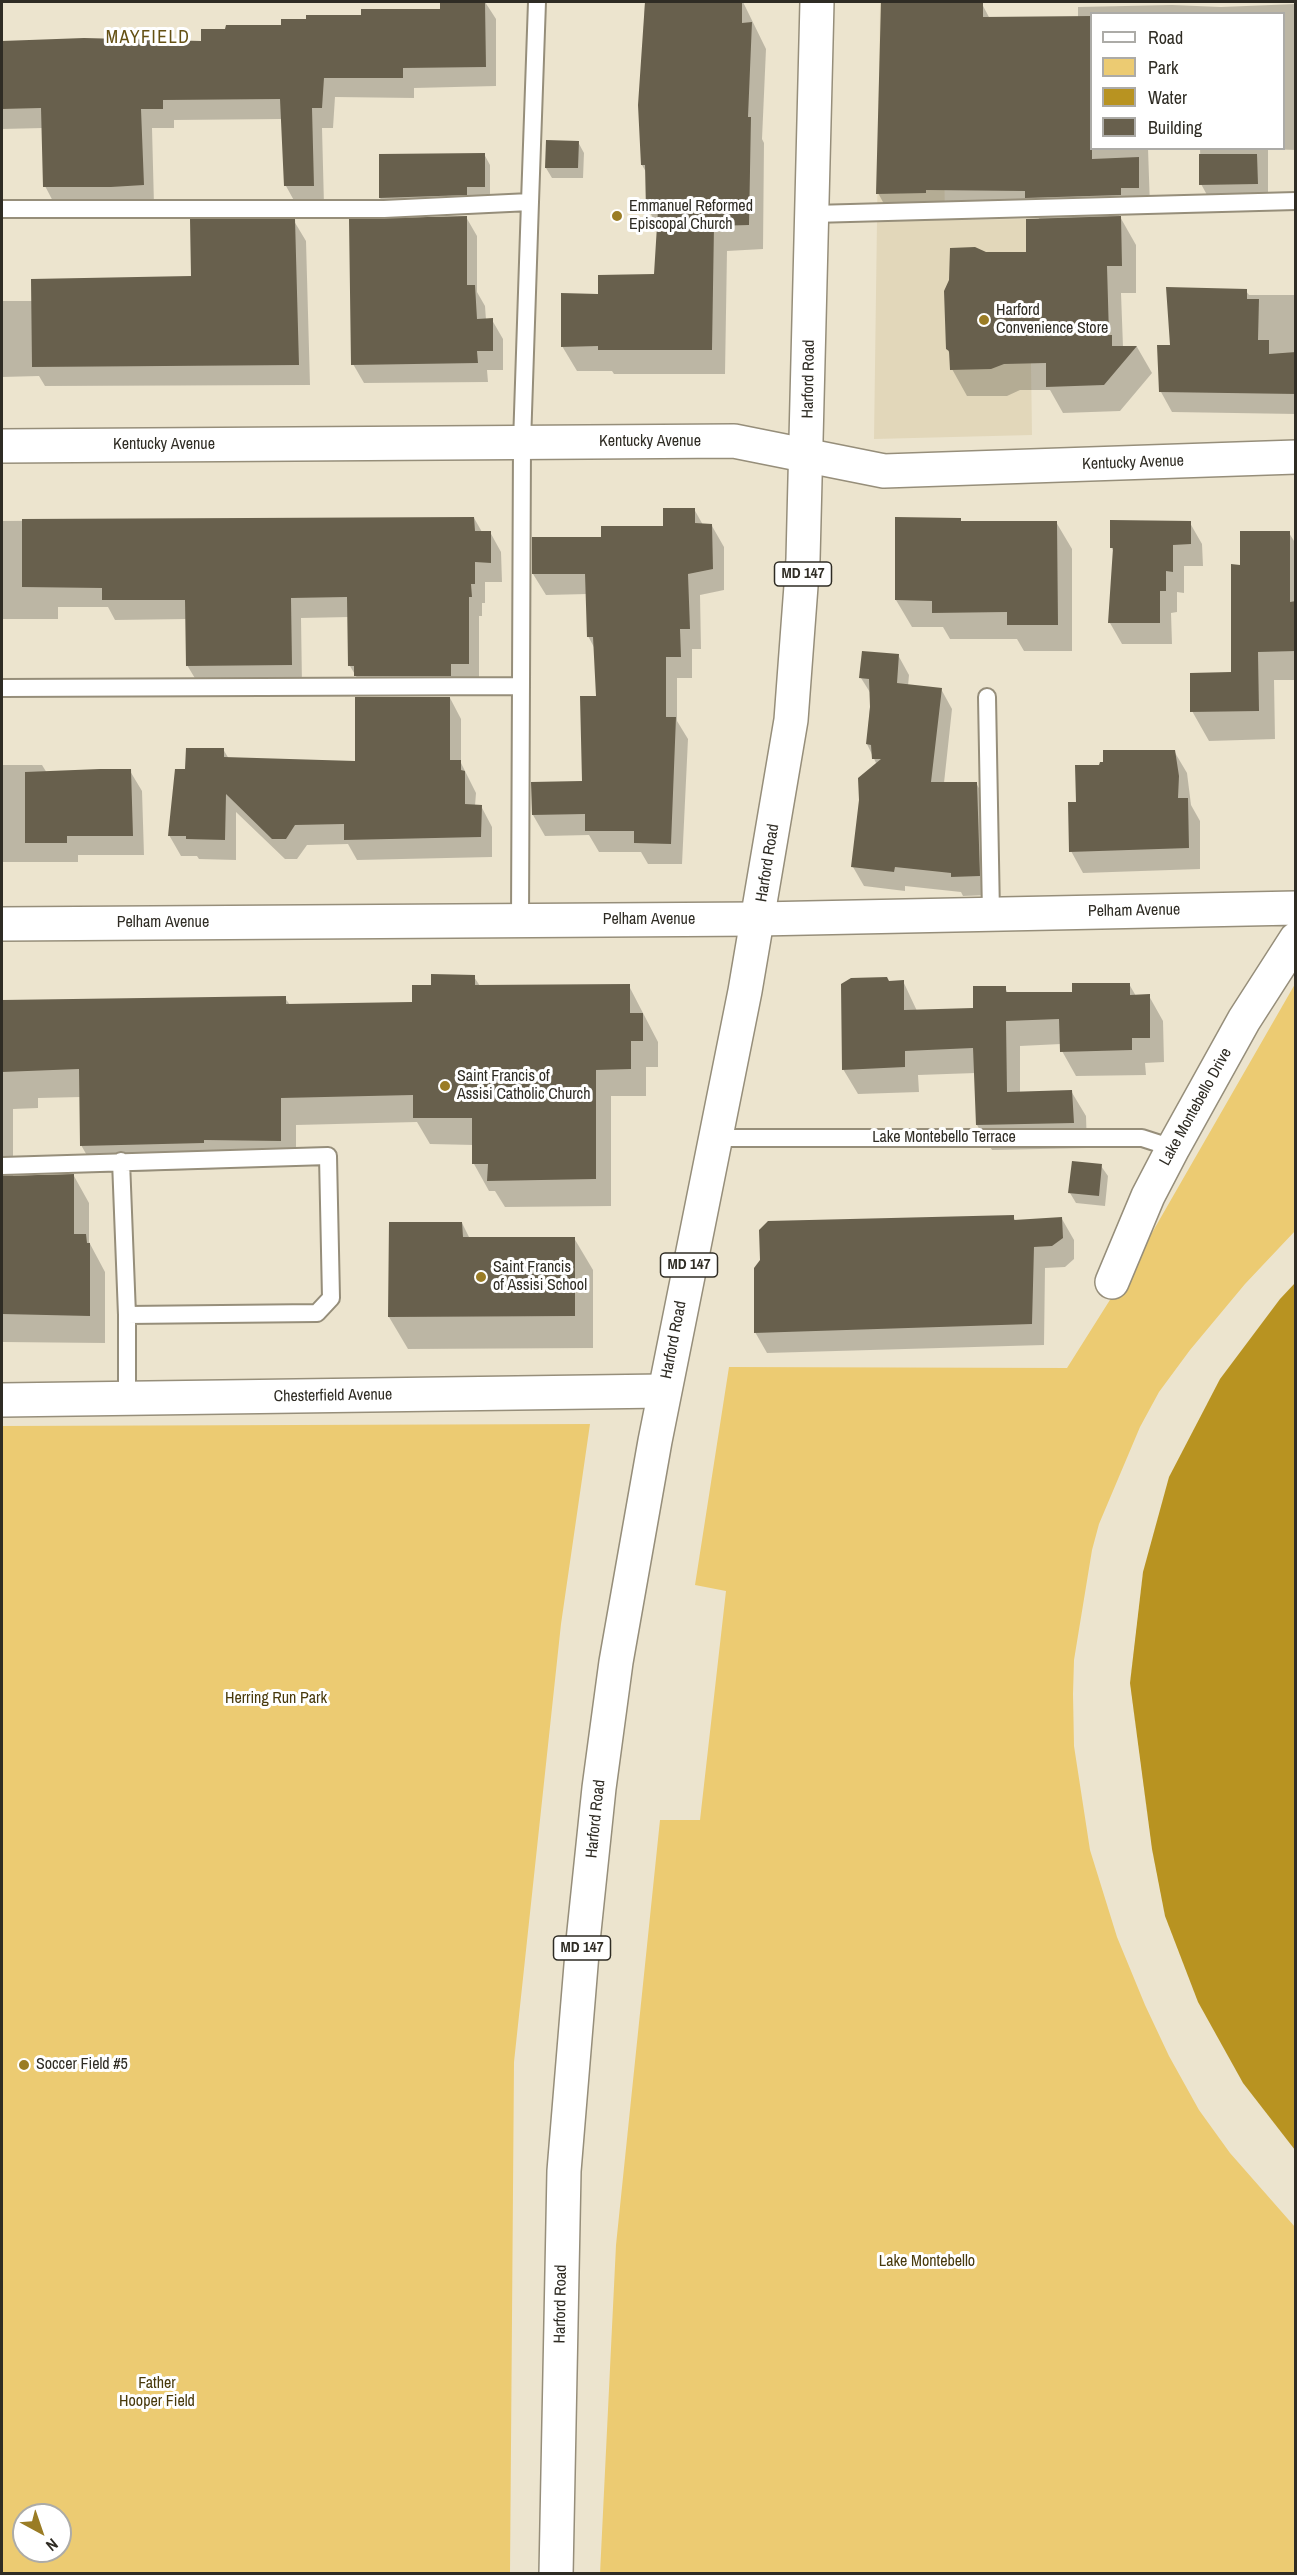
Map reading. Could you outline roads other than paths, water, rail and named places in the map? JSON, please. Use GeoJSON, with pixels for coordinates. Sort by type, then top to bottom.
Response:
{"type":"FeatureCollection","features":[{"type":"Feature","properties":{"kind":"street","name":"Harford Road"},"geometry":{"type":"LineString","coordinates":[[556,2574],[564,2171],[583,1941],[614,1674],[664,1391],[759,919],[791,720],[803,570],[818,2]]}},
{"type":"Feature","properties":{"kind":"street","name":"Kentucky Avenue"},"geometry":{"type":"LineString","coordinates":[[2,446],[734,441],[884,471],[1296,457]]}},
{"type":"Feature","properties":{"kind":"street","name":"Pelham Avenue"},"geometry":{"type":"LineString","coordinates":[[2,924],[759,919],[1296,908]]}},
{"type":"Feature","properties":{"kind":"street","name":"Lake Montebello Drive"},"geometry":{"type":"LineString","coordinates":[[1112,1282],[1148,1196],[1173,1148],[1244,1020],[1296,939]]}},
{"type":"Feature","properties":{"kind":"street","name":"Chesterfield Avenue"},"geometry":{"type":"LineString","coordinates":[[2,1400],[664,1391]]}},
{"type":"Feature","properties":{"kind":"lane"},"geometry":{"type":"LineString","coordinates":[[520,921],[522,443],[537,2]]}},
{"type":"Feature","properties":{"kind":"lane"},"geometry":{"type":"LineString","coordinates":[[813,214],[1296,201]]}},
{"type":"Feature","properties":{"kind":"lane"},"geometry":{"type":"LineString","coordinates":[[2,209],[384,209],[530,202]]}},
{"type":"Feature","properties":{"kind":"lane"},"geometry":{"type":"LineString","coordinates":[[2,688],[520,686]]}},
{"type":"Feature","properties":{"kind":"lane"},"geometry":{"type":"LineString","coordinates":[[987,697],[991,914]]}},
{"type":"Feature","properties":{"kind":"lane","name":"Lake Montebello Terrace"},"geometry":{"type":"LineString","coordinates":[[715,1138],[1142,1138],[1173,1148]]}},
{"type":"Feature","properties":{"kind":"lane"},"geometry":{"type":"LineString","coordinates":[[2,1166],[328,1156],[331,1298],[317,1312],[127,1315]]}},
{"type":"Feature","properties":{"kind":"lane"},"geometry":{"type":"LineString","coordinates":[[121,1161],[127,1315],[127,1400]]}},
{"type":"Feature","properties":{"kind":"water"},"geometry":{"type":"Polygon","coordinates":[[[1295,1283],[1295,2150],[1243,2083],[1198,2002],[1165,1916],[1152,1849],[1130,1683],[1143,1572],[1169,1477],[1220,1379],[1280,1299],[1295,1283]]]}},
{"type":"Feature","properties":{"kind":"place","name":"Emmanuel Reformed Episcopal Church"},"geometry":{"type":"Point","coordinates":[617,216]}},
{"type":"Feature","properties":{"kind":"place","name":"Harford Convenience Store"},"geometry":{"type":"Point","coordinates":[984,320]}},
{"type":"Feature","properties":{"kind":"place","name":"Saint Francis of Assisi Catholic Church"},"geometry":{"type":"Point","coordinates":[445,1086]}},
{"type":"Feature","properties":{"kind":"place","name":"Saint Francis of Assisi School"},"geometry":{"type":"Point","coordinates":[481,1277]}},
{"type":"Feature","properties":{"kind":"place","name":"Soccer Field #5"},"geometry":{"type":"Point","coordinates":[24,2065]}},
{"type":"Feature","properties":{"kind":"district","name":"MAYFIELD"},"geometry":{"type":"Point","coordinates":[148,38]}},
{"type":"Feature","properties":{"kind":"park label","name":"Herring Run Park"},"geometry":{"type":"Point","coordinates":[276,1699]}},
{"type":"Feature","properties":{"kind":"park label","name":"Lake Montebello"},"geometry":{"type":"Point","coordinates":[927,2262]}},
{"type":"Feature","properties":{"kind":"park label","name":"Father Hooper Field"},"geometry":{"type":"Point","coordinates":[157,2393]}}]}
